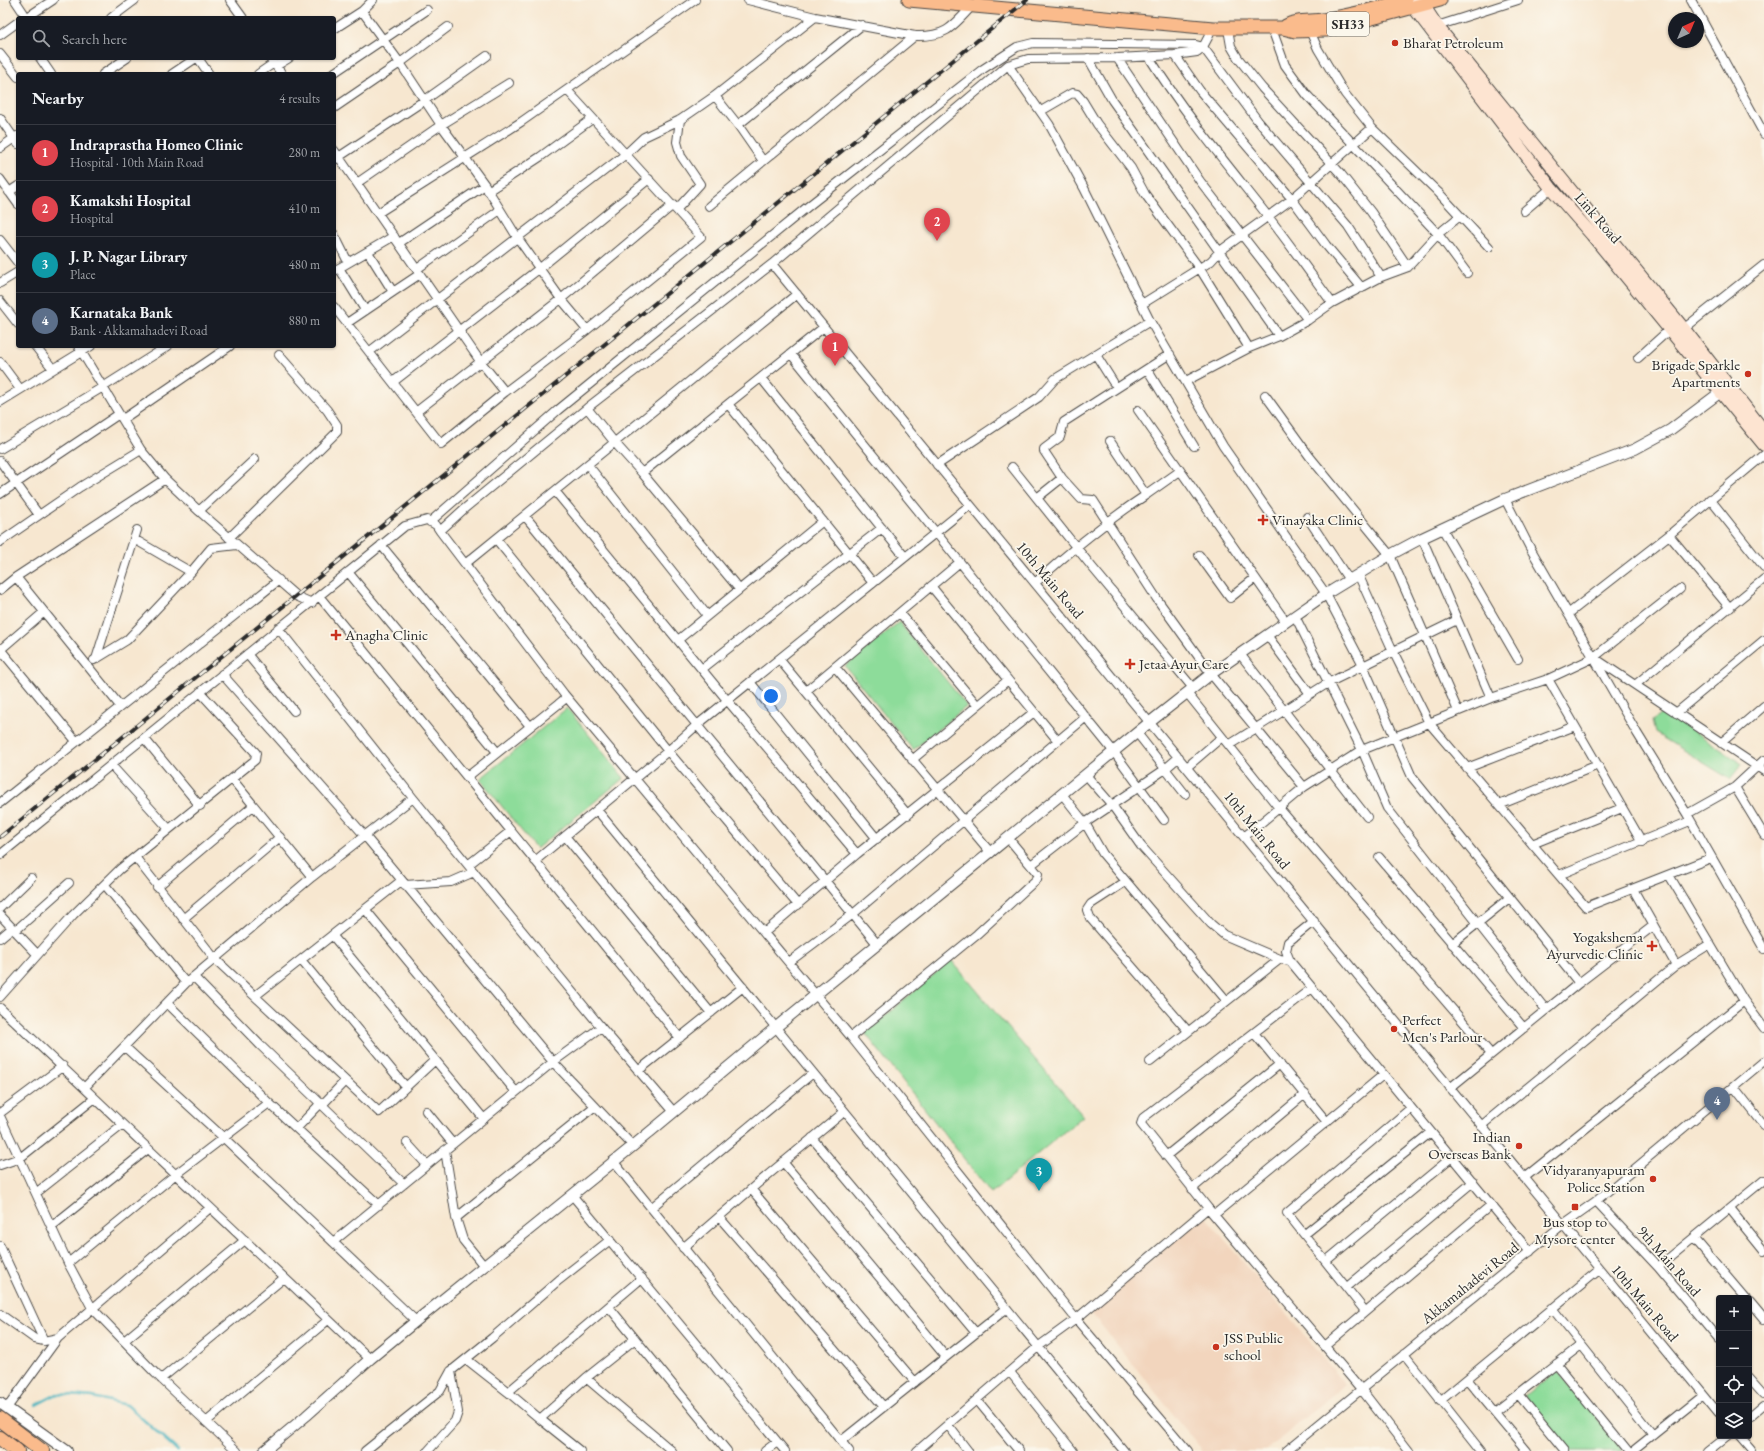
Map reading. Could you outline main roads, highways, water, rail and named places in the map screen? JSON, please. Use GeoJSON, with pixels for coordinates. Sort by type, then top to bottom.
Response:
{"type":"FeatureCollection","features":[{"type":"Feature","properties":{"kind":"highway"},"geometry":{"type":"LineString","coordinates":[[2,1410],[42,1451]]}},
{"type":"Feature","properties":{"kind":"highway"},"geometry":{"type":"LineString","coordinates":[[0,1438],[17,1451]]}},
{"type":"Feature","properties":{"kind":"main road","name":"SH33"},"geometry":{"type":"LineString","coordinates":[[909,0],[1212,28],[1277,28],[1295,31],[1327,30],[1414,3],[1440,0]]}},
{"type":"Feature","properties":{"kind":"main road"},"geometry":{"type":"LineString","coordinates":[[1277,28],[1291,24],[1322,20],[1384,7],[1414,3],[1437,26],[1676,332]]}},
{"type":"Feature","properties":{"kind":"main road","name":"Link Road"},"geometry":{"type":"LineString","coordinates":[[1414,3],[1551,188],[1676,332],[1724,390],[1764,445]]}},
{"type":"Feature","properties":{"kind":"main road"},"geometry":{"type":"LineString","coordinates":[[1724,390],[1764,431]]}},
{"type":"Feature","properties":{"kind":"waterway"},"geometry":{"type":"LineString","coordinates":[[36,1405],[57,1394],[93,1397],[127,1405],[178,1451]]}},
{"type":"Feature","properties":{"kind":"railway"},"geometry":{"type":"LineString","coordinates":[[0,837],[1027,0]]}},
{"type":"Feature","properties":{"kind":"place","name":"Bharat Petroleum"},"geometry":{"type":"Point","coordinates":[1395,43]}},
{"type":"Feature","properties":{"kind":"place","name":"Kamakshi Hospital"},"geometry":{"type":"Point","coordinates":[937,241]}},
{"type":"Feature","properties":{"kind":"place","name":"Indraprastha Homeo Clinic"},"geometry":{"type":"Point","coordinates":[835,366]}},
{"type":"Feature","properties":{"kind":"place","name":"Brigade Sparkle Apartments"},"geometry":{"type":"Point","coordinates":[1748,374]}},
{"type":"Feature","properties":{"kind":"place","name":"Vinayaka Clinic"},"geometry":{"type":"Point","coordinates":[1263,520]}},
{"type":"Feature","properties":{"kind":"place","name":"Anagha Clinic"},"geometry":{"type":"Point","coordinates":[336,635]}},
{"type":"Feature","properties":{"kind":"place","name":"Jetaa Ayur Care"},"geometry":{"type":"Point","coordinates":[1130,664]}},
{"type":"Feature","properties":{"kind":"place","name":"Yogakshema Ayurvedic Clinic"},"geometry":{"type":"Point","coordinates":[1652,946]}},
{"type":"Feature","properties":{"kind":"place","name":"Perfect Men's Parlour"},"geometry":{"type":"Point","coordinates":[1394,1029]}},
{"type":"Feature","properties":{"kind":"place","name":"Karnataka Bank"},"geometry":{"type":"Point","coordinates":[1717,1120]}},
{"type":"Feature","properties":{"kind":"place","name":"Indian Overseas Bank"},"geometry":{"type":"Point","coordinates":[1519,1146]}},
{"type":"Feature","properties":{"kind":"place","name":"Vidyaranyapuram Police Station"},"geometry":{"type":"Point","coordinates":[1653,1179]}},
{"type":"Feature","properties":{"kind":"place","name":"J. P. Nagar Library"},"geometry":{"type":"Point","coordinates":[1039,1191]}},
{"type":"Feature","properties":{"kind":"place","name":"Bus stop to Mysore center"},"geometry":{"type":"Point","coordinates":[1575,1207]}},
{"type":"Feature","properties":{"kind":"place","name":"JSS Public school"},"geometry":{"type":"Point","coordinates":[1216,1347]}}]}
